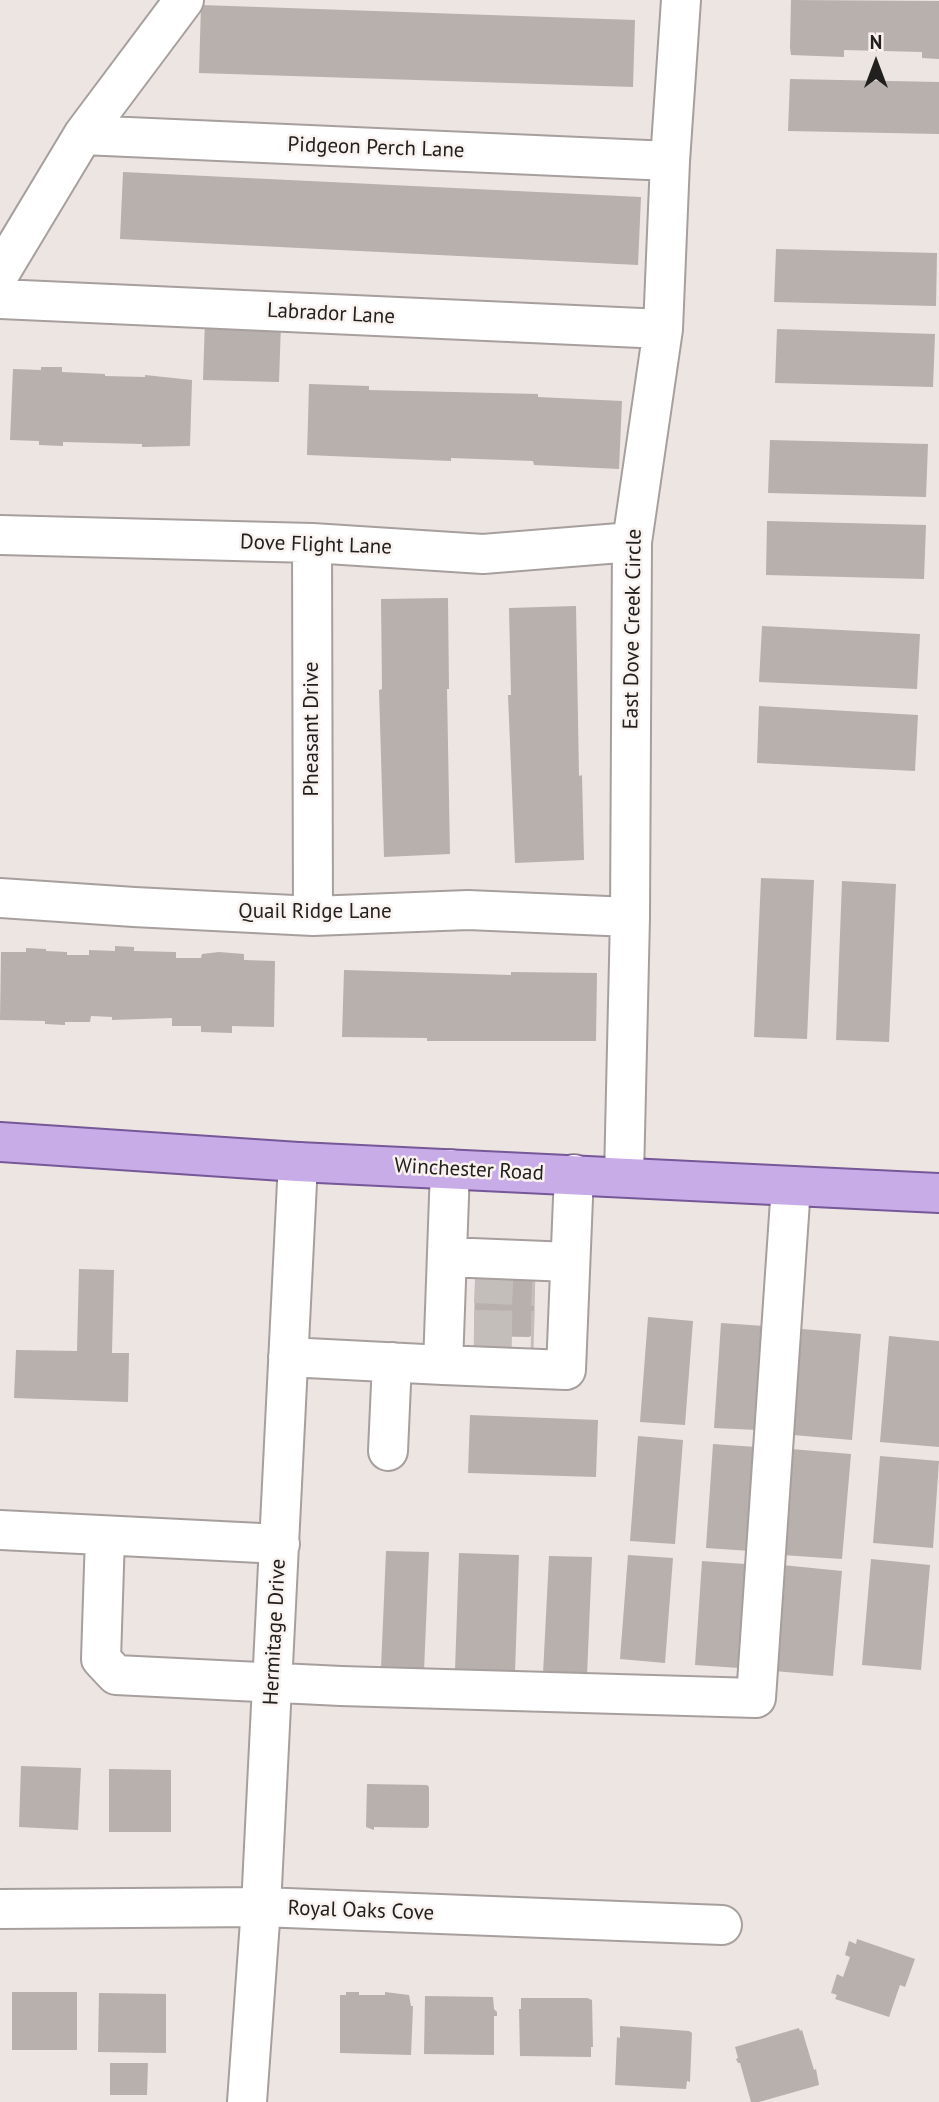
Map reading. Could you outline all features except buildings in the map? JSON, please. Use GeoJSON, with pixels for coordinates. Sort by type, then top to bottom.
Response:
{"type":"FeatureCollection","features":[{"type":"Feature","properties":{"kind":"main road","name":"Winchester Road"},"geometry":{"type":"LineString","coordinates":[[0,1142],[298,1162],[939,1193]]}},
{"type":"Feature","properties":{"kind":"street"},"geometry":{"type":"LineString","coordinates":[[0,273],[83,135],[184,0]]}},
{"type":"Feature","properties":{"kind":"street","name":"East Dove Creek Circle"},"geometry":{"type":"LineString","coordinates":[[624,1177],[630,917],[632,542],[663,329],[670,161],[681,0]]}},
{"type":"Feature","properties":{"kind":"street","name":"Pidgeon Perch Lane"},"geometry":{"type":"LineString","coordinates":[[83,135],[670,161]]}},
{"type":"Feature","properties":{"kind":"street","name":"Labrador Lane"},"geometry":{"type":"LineString","coordinates":[[0,299],[663,329]]}},
{"type":"Feature","properties":{"kind":"street","name":"Dove Flight Lane"},"geometry":{"type":"LineString","coordinates":[[0,535],[312,543],[483,554],[632,542]]}},
{"type":"Feature","properties":{"kind":"street","name":"Pheasant Drive"},"geometry":{"type":"LineString","coordinates":[[312,543],[313,915]]}},
{"type":"Feature","properties":{"kind":"street","name":"Quail Ridge Lane"},"geometry":{"type":"LineString","coordinates":[[0,898],[313,915],[468,910],[630,917]]}},
{"type":"Feature","properties":{"kind":"street","name":"Hermitage Drive"},"geometry":{"type":"LineString","coordinates":[[247,2102],[261,1907],[298,1162]]}},
{"type":"Feature","properties":{"kind":"street"},"geometry":{"type":"LineString","coordinates":[[443,1365],[458,1299],[450,1169]]}},
{"type":"Feature","properties":{"kind":"street"},"geometry":{"type":"LineString","coordinates":[[288,1357],[566,1370],[554,1303],[574,1174]]}},
{"type":"Feature","properties":{"kind":"street"},"geometry":{"type":"LineString","coordinates":[[104,1536],[101,1659],[116,1675],[272,1683],[756,1698],[791,1186]]}},
{"type":"Feature","properties":{"kind":"street"},"geometry":{"type":"LineString","coordinates":[[458,1299],[554,1303]]}},
{"type":"Feature","properties":{"kind":"street"},"geometry":{"type":"LineString","coordinates":[[388,1451],[392,1362]]}},
{"type":"Feature","properties":{"kind":"street"},"geometry":{"type":"LineString","coordinates":[[0,1531],[279,1544]]}},
{"type":"Feature","properties":{"kind":"street","name":"Royal Oaks Cove"},"geometry":{"type":"LineString","coordinates":[[0,1909],[261,1907],[722,1925]]}},
{"type":"Feature","properties":{"kind":"tunnel"},"geometry":{"type":"LineString","coordinates":[[475,1284],[535,1287]]}},
{"type":"Feature","properties":{"kind":"tunnel"},"geometry":{"type":"LineString","coordinates":[[474,1329],[534,1330]]}}]}
